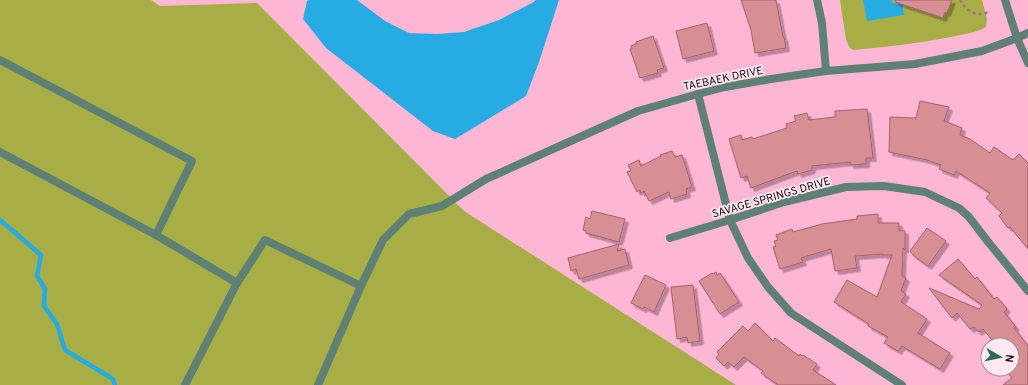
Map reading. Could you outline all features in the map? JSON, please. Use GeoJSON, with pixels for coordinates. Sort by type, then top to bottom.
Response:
{"type":"FeatureCollection","features":[{"type":"Feature","properties":{"kind":"street"},"geometry":{"type":"LineString","coordinates":[[817,0],[822,23],[826,71]]}},
{"type":"Feature","properties":{"kind":"street"},"geometry":{"type":"LineString","coordinates":[[1005,0],[1017,38],[1028,64]]}},
{"type":"Feature","properties":{"kind":"street","name":"TAEBAEK DRIVE"},"geometry":{"type":"LineString","coordinates":[[318,385],[361,286],[383,240],[409,214],[442,206],[486,179],[638,111],[725,87],[798,74],[915,64],[982,51],[1028,33]]}},
{"type":"Feature","properties":{"kind":"street"},"geometry":{"type":"LineString","coordinates":[[0,60],[192,161],[156,235]]}},
{"type":"Feature","properties":{"kind":"street"},"geometry":{"type":"LineString","coordinates":[[698,94],[730,220],[748,258],[768,287],[791,314],[902,385]]}},
{"type":"Feature","properties":{"kind":"street"},"geometry":{"type":"LineString","coordinates":[[0,152],[156,235],[237,283]]}},
{"type":"Feature","properties":{"kind":"street","name":"SAVAGE SPRINGS DRIVE"},"geometry":{"type":"LineString","coordinates":[[670,238],[784,202],[846,187],[884,186],[925,192],[959,208],[969,217],[1028,291]]}},
{"type":"Feature","properties":{"kind":"street"},"geometry":{"type":"LineString","coordinates":[[185,385],[237,283],[265,240],[361,286]]}},
{"type":"Feature","properties":{"kind":"path"},"geometry":{"type":"LineString","coordinates":[[960,0],[964,6],[974,13],[980,14],[989,12]]}},
{"type":"Feature","properties":{"kind":"green space"},"geometry":{"type":"Polygon","coordinates":[[[0,0],[151,0],[160,6],[257,3],[464,211],[736,385],[0,385],[0,0]]]}},
{"type":"Feature","properties":{"kind":"green space"},"geometry":{"type":"Polygon","coordinates":[[[840,0],[982,0],[987,19],[986,27],[974,32],[951,37],[902,45],[854,50],[850,48],[846,40],[840,0]]]}},
{"type":"Feature","properties":{"kind":"water"},"geometry":{"type":"Polygon","coordinates":[[[357,0],[385,21],[409,33],[437,34],[464,32],[499,20],[536,0],[559,0],[539,62],[526,96],[455,139],[433,131],[326,48],[303,19],[307,1],[357,0]]]}},
{"type":"Feature","properties":{"kind":"water"},"geometry":{"type":"Polygon","coordinates":[[[863,0],[892,0],[892,3],[902,2],[904,15],[867,21],[863,0]]]}},
{"type":"Feature","properties":{"kind":"building"},"geometry":{"type":"Polygon","coordinates":[[[741,0],[776,0],[786,48],[755,53],[751,30],[741,0]]]}},
{"type":"Feature","properties":{"kind":"building"},"geometry":{"type":"Polygon","coordinates":[[[895,0],[952,0],[947,13],[945,12],[943,18],[895,2],[895,0]]]}},
{"type":"Feature","properties":{"kind":"building"},"geometry":{"type":"Polygon","coordinates":[[[707,23],[714,51],[683,59],[676,31],[707,23]]]}},
{"type":"Feature","properties":{"kind":"building"},"geometry":{"type":"Polygon","coordinates":[[[653,36],[664,68],[657,70],[658,73],[640,78],[630,49],[632,49],[631,46],[637,43],[636,42],[653,36]]]}},
{"type":"Feature","properties":{"kind":"building"},"geometry":{"type":"Polygon","coordinates":[[[920,101],[949,107],[944,121],[962,128],[960,135],[970,139],[990,153],[994,147],[1013,160],[1019,154],[1028,163],[1028,249],[999,216],[1002,213],[986,198],[990,193],[956,171],[954,175],[939,169],[941,165],[927,160],[889,152],[890,117],[916,118],[920,101]]]}},
{"type":"Feature","properties":{"kind":"building"},"geometry":{"type":"Polygon","coordinates":[[[867,109],[873,158],[866,158],[866,164],[850,165],[850,162],[812,166],[812,170],[798,174],[797,171],[751,188],[747,176],[741,178],[729,139],[741,135],[742,140],[752,137],[753,139],[787,128],[786,124],[796,121],[794,116],[807,113],[809,120],[835,117],[835,111],[867,109]]]}},
{"type":"Feature","properties":{"kind":"building"},"geometry":{"type":"Polygon","coordinates":[[[672,151],[675,157],[682,155],[692,187],[686,189],[687,194],[671,199],[669,192],[649,201],[644,191],[641,193],[640,190],[637,192],[627,172],[631,171],[628,165],[639,160],[641,166],[661,156],[660,155],[672,151]]]}},
{"type":"Feature","properties":{"kind":"building"},"geometry":{"type":"Polygon","coordinates":[[[592,211],[625,219],[619,242],[586,233],[586,231],[583,230],[586,217],[590,219],[592,211]]]}},
{"type":"Feature","properties":{"kind":"building"},"geometry":{"type":"Polygon","coordinates":[[[878,214],[878,223],[899,223],[899,231],[905,231],[905,250],[903,248],[902,276],[906,278],[901,291],[906,294],[901,302],[927,319],[918,333],[950,353],[940,369],[902,346],[898,351],[884,343],[888,337],[868,326],[869,324],[834,302],[847,280],[877,297],[892,255],[883,254],[855,256],[857,268],[835,271],[831,249],[801,258],[803,262],[780,269],[773,247],[776,246],[774,241],[778,240],[776,235],[792,229],[793,232],[822,224],[857,219],[857,216],[878,214]]]}},
{"type":"Feature","properties":{"kind":"building"},"geometry":{"type":"Polygon","coordinates":[[[927,228],[946,241],[928,266],[914,256],[910,251],[927,228]]]}},
{"type":"Feature","properties":{"kind":"building"},"geometry":{"type":"Polygon","coordinates":[[[619,244],[617,251],[625,249],[629,265],[579,279],[576,269],[571,271],[568,258],[619,244]]]}},
{"type":"Feature","properties":{"kind":"building"},"geometry":{"type":"Polygon","coordinates":[[[958,259],[975,279],[977,277],[994,299],[997,297],[1007,309],[1004,312],[1028,346],[1028,385],[1003,385],[1012,378],[1011,377],[1020,377],[1020,337],[990,337],[983,329],[978,332],[974,327],[970,329],[957,313],[952,318],[929,288],[979,309],[982,305],[939,275],[958,259]]]}},
{"type":"Feature","properties":{"kind":"building"},"geometry":{"type":"Polygon","coordinates":[[[716,272],[717,275],[720,273],[739,302],[720,314],[699,281],[716,272]]]}},
{"type":"Feature","properties":{"kind":"building"},"geometry":{"type":"Polygon","coordinates":[[[645,275],[666,285],[654,312],[644,307],[643,309],[631,303],[645,275]]]}},
{"type":"Feature","properties":{"kind":"building"},"geometry":{"type":"Polygon","coordinates":[[[693,285],[700,341],[688,343],[687,337],[677,339],[671,287],[693,285]]]}},
{"type":"Feature","properties":{"kind":"building"},"geometry":{"type":"Polygon","coordinates":[[[755,323],[773,341],[775,338],[799,356],[800,354],[802,356],[803,355],[817,364],[813,370],[836,385],[778,385],[761,373],[763,371],[744,357],[734,367],[728,362],[724,366],[716,358],[719,354],[717,352],[743,326],[748,331],[755,323]]]}},
{"type":"Feature","properties":{"kind":"waterway"},"geometry":{"type":"LineString","coordinates":[[0,220],[41,255],[37,276],[45,289],[44,306],[57,324],[65,350],[113,379],[115,385]]}}]}
